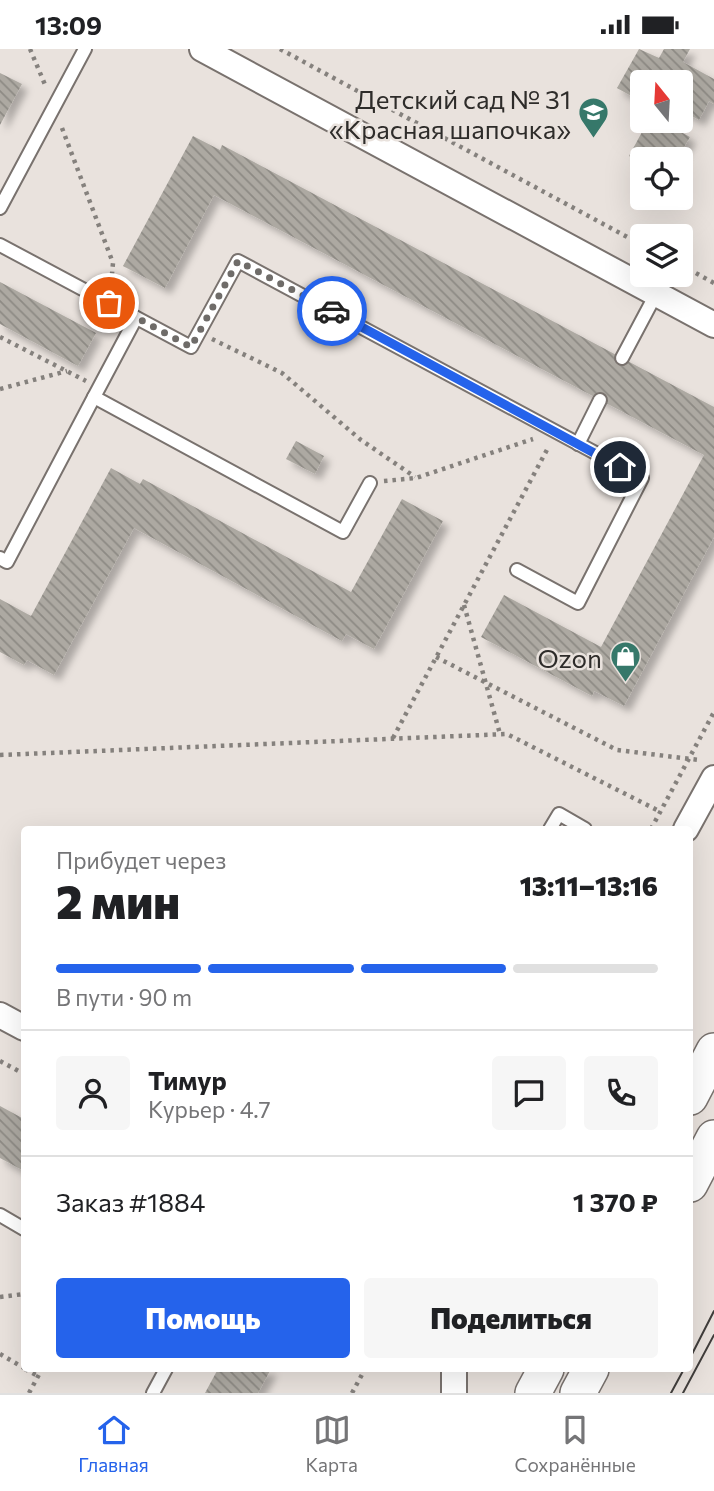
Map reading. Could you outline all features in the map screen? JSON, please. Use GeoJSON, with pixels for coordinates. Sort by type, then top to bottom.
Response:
{"type":"FeatureCollection","features":[{"type":"Feature","properties":{"kind":"main road"},"geometry":{"type":"LineString","coordinates":[[693,1091],[714,1051]]}},
{"type":"Feature","properties":{"kind":"main road"},"geometry":{"type":"LineString","coordinates":[[693,1178],[714,1138]]}},
{"type":"Feature","properties":{"kind":"main road"},"geometry":{"type":"LineString","coordinates":[[533,1393],[544,1372]]}},
{"type":"Feature","properties":{"kind":"main road"},"geometry":{"type":"LineString","coordinates":[[578,1393],[589,1372]]}},
{"type":"Feature","properties":{"kind":"street"},"geometry":{"type":"LineString","coordinates":[[202,49],[714,325]]}},
{"type":"Feature","properties":{"kind":"street"},"geometry":{"type":"LineString","coordinates":[[688,826],[714,778]]}},
{"type":"Feature","properties":{"kind":"street"},"geometry":{"type":"LineString","coordinates":[[0,1015],[21,1026]]}},
{"type":"Feature","properties":{"kind":"street"},"geometry":{"type":"LineString","coordinates":[[454,1372],[454,1393]]}},
{"type":"Feature","properties":{"kind":"lane"},"geometry":{"type":"LineString","coordinates":[[0,208],[85,49]]}},
{"type":"Feature","properties":{"kind":"lane"},"geometry":{"type":"LineString","coordinates":[[0,245],[191,347],[238,261],[642,478],[578,603],[517,571]]}},
{"type":"Feature","properties":{"kind":"lane"},"geometry":{"type":"LineString","coordinates":[[622,358],[656,294]]}},
{"type":"Feature","properties":{"kind":"lane"},"geometry":{"type":"LineString","coordinates":[[0,558],[7,562],[136,317]]}},
{"type":"Feature","properties":{"kind":"lane"},"geometry":{"type":"LineString","coordinates":[[96,392],[343,532],[370,483]]}},
{"type":"Feature","properties":{"kind":"lane"},"geometry":{"type":"LineString","coordinates":[[578,443],[600,400]]}},
{"type":"Feature","properties":{"kind":"lane"},"geometry":{"type":"LineString","coordinates":[[552,826],[559,814],[580,826]]}},
{"type":"Feature","properties":{"kind":"lane"},"geometry":{"type":"LineString","coordinates":[[0,1215],[21,1227]]}},
{"type":"Feature","properties":{"kind":"lane"},"geometry":{"type":"LineString","coordinates":[[153,1393],[164,1372]]}},
{"type":"Feature","properties":{"kind":"path"},"geometry":{"type":"LineString","coordinates":[[30,49],[113,263],[109,303]]}},
{"type":"Feature","properties":{"kind":"path"},"geometry":{"type":"LineString","coordinates":[[280,49],[630,239]]}},
{"type":"Feature","properties":{"kind":"path"},"geometry":{"type":"LineString","coordinates":[[693,272],[714,283]]}},
{"type":"Feature","properties":{"kind":"path"},"geometry":{"type":"LineString","coordinates":[[198,333],[282,373],[361,440],[416,478]]}},
{"type":"Feature","properties":{"kind":"path"},"geometry":{"type":"LineString","coordinates":[[0,337],[67,371],[96,392]]}},
{"type":"Feature","properties":{"kind":"path"},"geometry":{"type":"LineString","coordinates":[[0,389],[67,371]]}},
{"type":"Feature","properties":{"kind":"path"},"geometry":{"type":"LineString","coordinates":[[370,483],[416,478],[556,432]]}},
{"type":"Feature","properties":{"kind":"path"},"geometry":{"type":"LineString","coordinates":[[392,739],[556,432]]}},
{"type":"Feature","properties":{"kind":"path"},"geometry":{"type":"LineString","coordinates":[[464,605],[500,734]]}},
{"type":"Feature","properties":{"kind":"path"},"geometry":{"type":"LineString","coordinates":[[436,657],[617,750],[689,759]]}},
{"type":"Feature","properties":{"kind":"path"},"geometry":{"type":"LineString","coordinates":[[653,826],[714,712]]}},
{"type":"Feature","properties":{"kind":"path"},"geometry":{"type":"LineString","coordinates":[[0,755],[507,734],[661,812]]}},
{"type":"Feature","properties":{"kind":"path"},"geometry":{"type":"LineString","coordinates":[[0,1061],[21,1072]]}},
{"type":"Feature","properties":{"kind":"path"},"geometry":{"type":"LineString","coordinates":[[0,1297],[21,1294]]}},
{"type":"Feature","properties":{"kind":"path"},"geometry":{"type":"LineString","coordinates":[[0,1354],[21,1366]]}},
{"type":"Feature","properties":{"kind":"path"},"geometry":{"type":"LineString","coordinates":[[32,1372],[38,1376]]}},
{"type":"Feature","properties":{"kind":"path"},"geometry":{"type":"LineString","coordinates":[[30,1393],[40,1372]]}},
{"type":"Feature","properties":{"kind":"path"},"geometry":{"type":"LineString","coordinates":[[352,1393],[363,1372]]}},
{"type":"Feature","properties":{"kind":"building"},"geometry":{"type":"Polygon","coordinates":[[[639,49],[659,58],[664,49],[690,49],[683,62],[714,79],[714,104],[709,101],[699,120],[693,117],[693,70],[630,70],[630,95],[617,88],[639,49]]]}},
{"type":"Feature","properties":{"kind":"building"},"geometry":{"type":"Polygon","coordinates":[[[0,73],[22,84],[0,125],[0,73]]]}},
{"type":"Feature","properties":{"kind":"building"},"geometry":{"type":"Polygon","coordinates":[[[641,133],[683,133],[690,137],[684,147],[634,147],[641,133]]]}},
{"type":"Feature","properties":{"kind":"building"},"geometry":{"type":"Polygon","coordinates":[[[193,136],[220,150],[222,145],[714,407],[714,537],[624,706],[594,691],[592,696],[481,637],[504,595],[601,647],[704,455],[214,195],[165,288],[123,266],[193,136]]]}},
{"type":"Feature","properties":{"kind":"building"},"geometry":{"type":"Polygon","coordinates":[[[0,282],[96,333],[78,366],[0,324],[0,282]]]}},
{"type":"Feature","properties":{"kind":"building"},"geometry":{"type":"Polygon","coordinates":[[[296,441],[324,456],[315,474],[286,459],[296,441]]]}},
{"type":"Feature","properties":{"kind":"building"},"geometry":{"type":"Polygon","coordinates":[[[111,468],[140,484],[143,479],[351,592],[402,499],[443,521],[374,649],[346,634],[342,641],[134,528],[54,675],[27,660],[24,665],[0,652],[0,599],[31,616],[111,468]]]}},
{"type":"Feature","properties":{"kind":"building"},"geometry":{"type":"Polygon","coordinates":[[[0,1106],[21,1117],[21,1169],[0,1158],[0,1106]]]}},
{"type":"Feature","properties":{"kind":"building"},"geometry":{"type":"Polygon","coordinates":[[[216,1372],[269,1372],[258,1393],[205,1393],[216,1372]]]}},
{"type":"Feature","properties":{"kind":"tram line"},"geometry":{"type":"LineString","coordinates":[[693,1352],[714,1311]]}},
{"type":"Feature","properties":{"kind":"tram line"},"geometry":{"type":"LineString","coordinates":[[683,1393],[714,1335]]}},
{"type":"Feature","properties":{"kind":"tram line"},"geometry":{"type":"LineString","coordinates":[[671,1393],[682,1372]]}},
{"type":"Feature","properties":{"kind":"way so far"},"geometry":{"type":"LineString","coordinates":[[109,303],[191,347],[238,261],[332,311]]}},
{"type":"Feature","properties":{"kind":"place","name":"Детский сад № 31 «Красная шапочка»"},"geometry":{"type":"Point","coordinates":[594,140]}},
{"type":"Feature","properties":{"kind":"place","name":"Ozon"},"geometry":{"type":"Point","coordinates":[625,684]}},
{"type":"Feature","properties":{"kind":"route"},"geometry":{"type":"LineString","coordinates":[[332,311],[620,467]]}}]}
